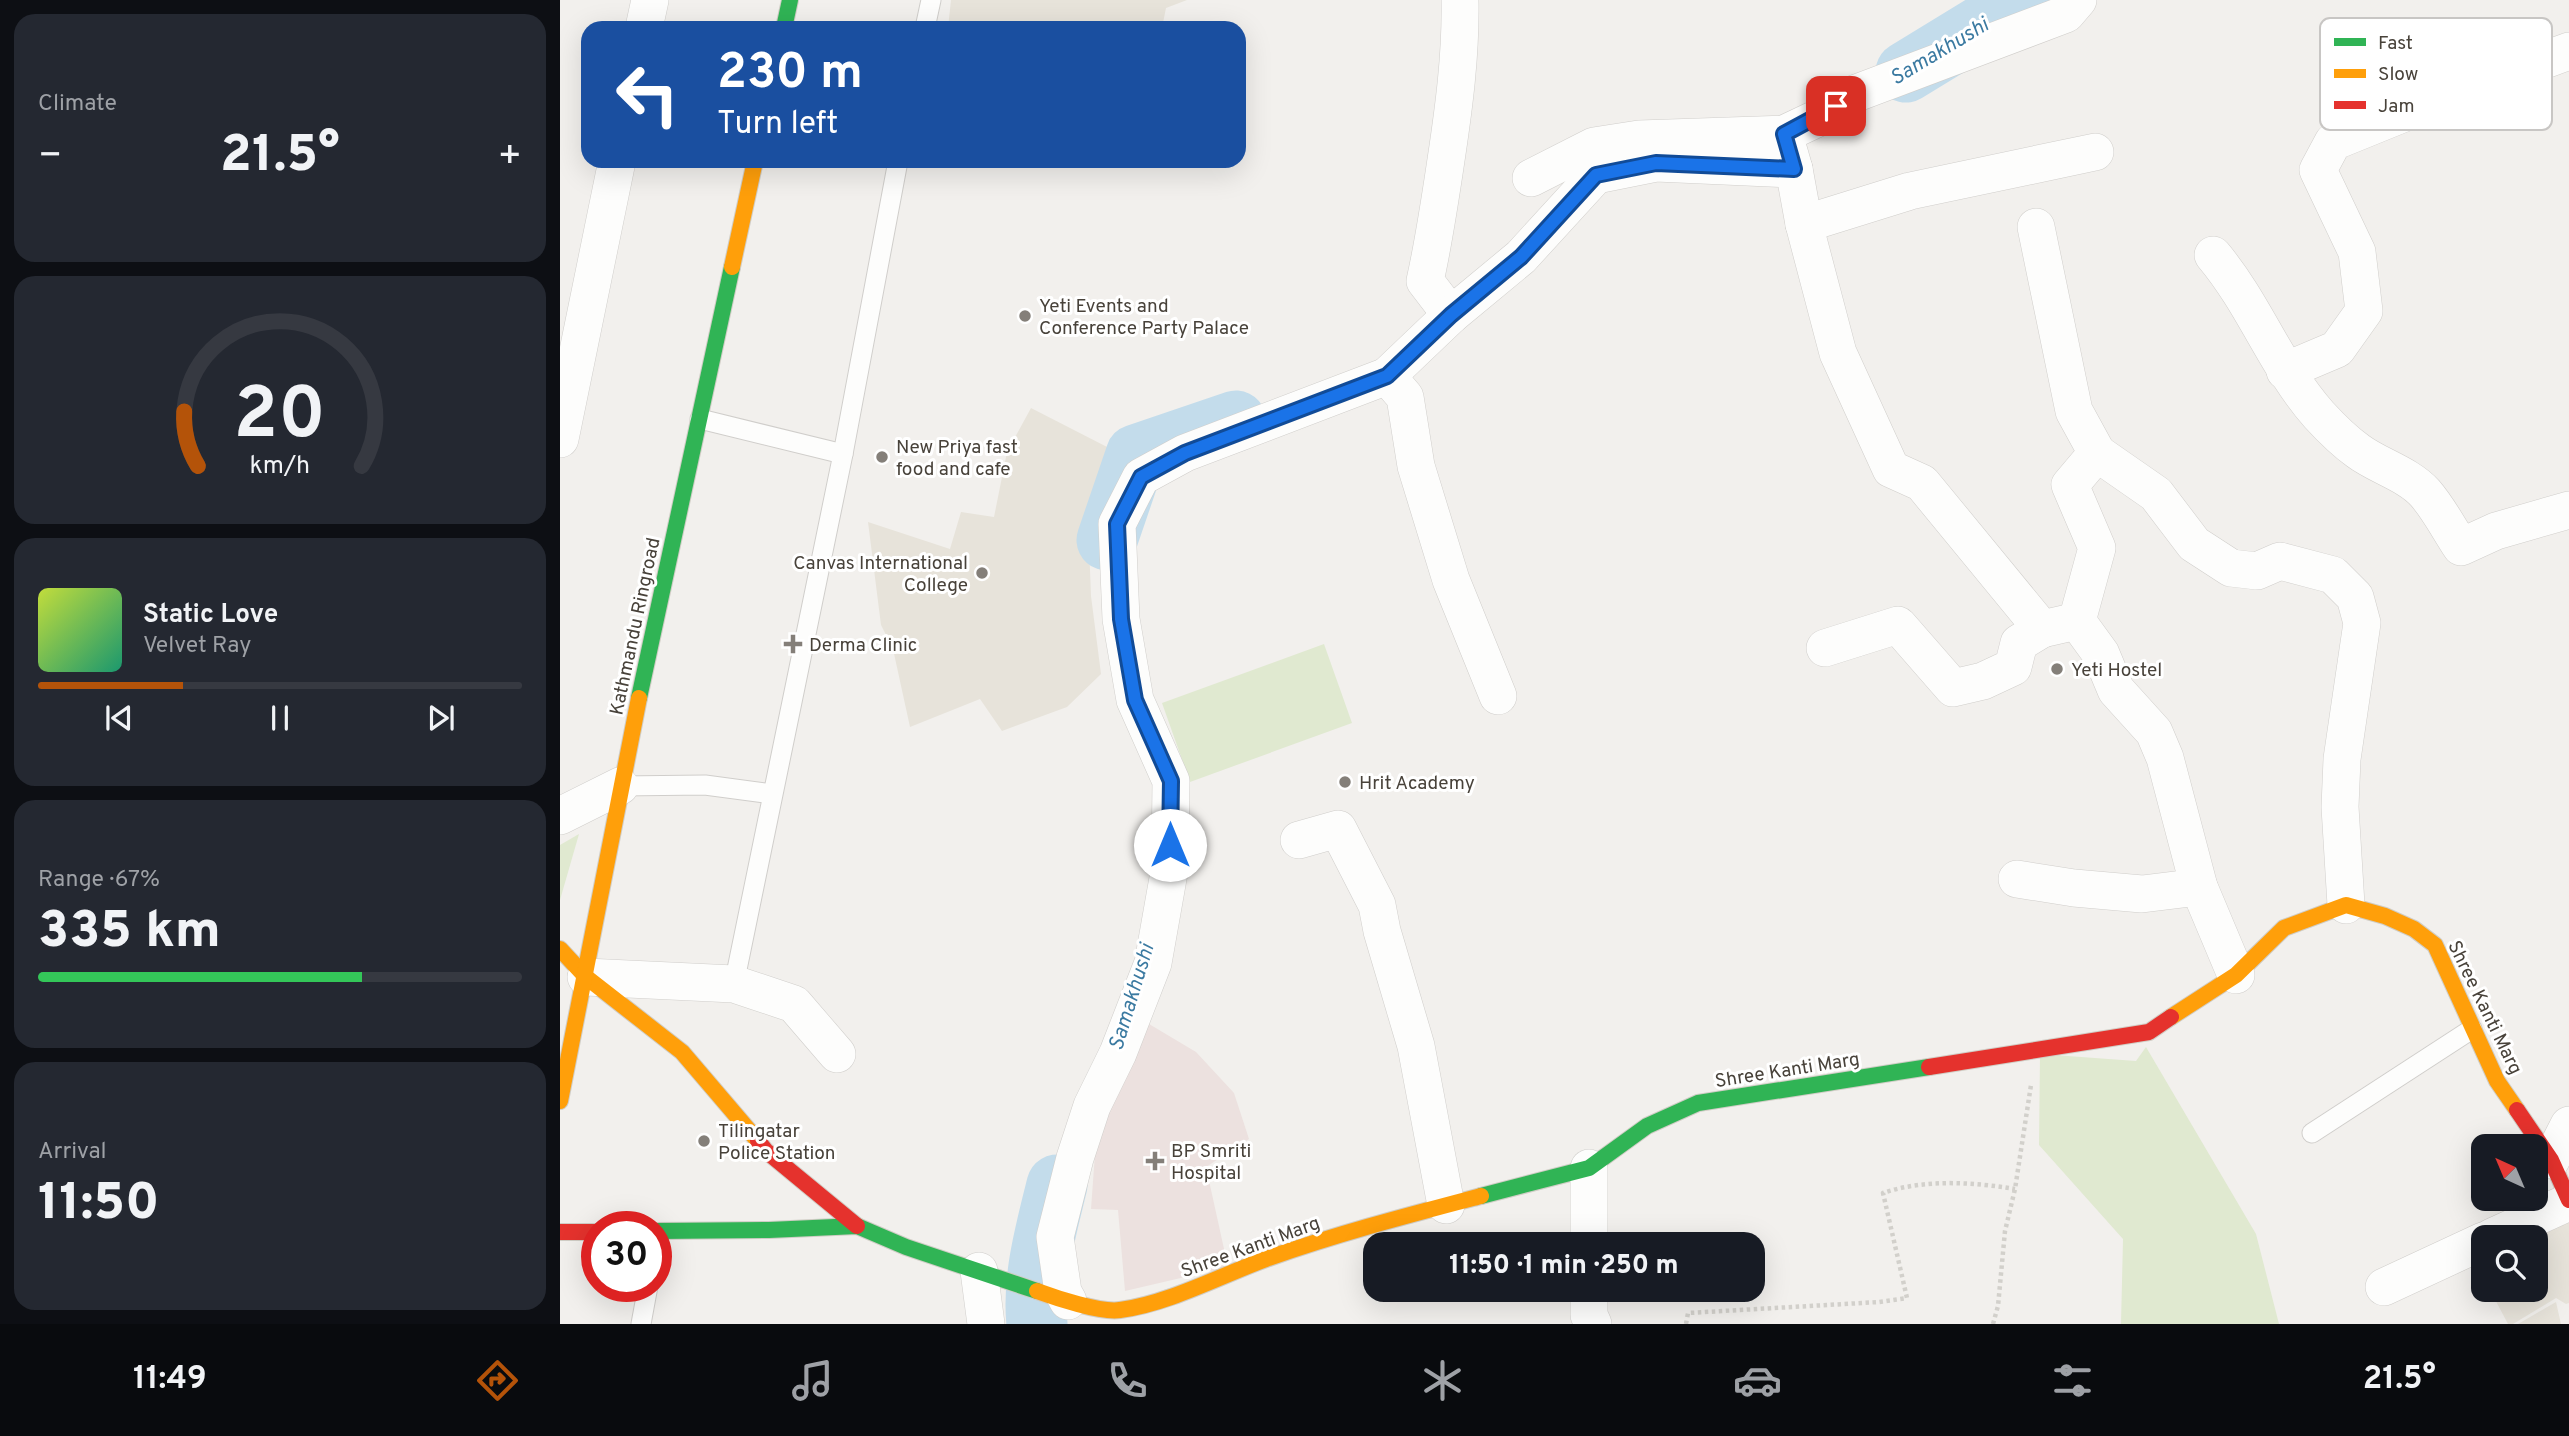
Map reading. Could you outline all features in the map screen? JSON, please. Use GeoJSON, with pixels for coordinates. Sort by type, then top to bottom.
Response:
{"type":"FeatureCollection","features":[{"type":"Feature","properties":{"kind":"main road"},"geometry":{"type":"LineString","coordinates":[[786,21],[790,0]]}},
{"type":"Feature","properties":{"kind":"main road","name":"Kathmandu Ringroad"},"geometry":{"type":"LineString","coordinates":[[560,1101],[586,976],[620,786],[754,168]]}},
{"type":"Feature","properties":{"kind":"main road","name":"Shree Kanti Marg"},"geometry":{"type":"LineString","coordinates":[[560,949],[586,976],[682,1052],[766,1151],[858,1226],[906,1247],[1065,1301],[1117,1311],[1166,1299],[1219,1276],[1292,1250],[1446,1205],[1589,1168],[1647,1126],[1698,1103],[2149,1032],[2236,975],[2284,928],[2346,905],[2385,916],[2414,929],[2434,945],[2497,1081],[2551,1160],[2569,1201]]}},
{"type":"Feature","properties":{"kind":"main road","name":"Shree Kanti Marg"},"geometry":{"type":"LineString","coordinates":[[672,1234],[858,1226]]}},
{"type":"Feature","properties":{"kind":"main road"},"geometry":{"type":"LineString","coordinates":[[560,1232],[581,1232]]}},
{"type":"Feature","properties":{"kind":"street"},"geometry":{"type":"LineString","coordinates":[[646,21],[650,0]]}},
{"type":"Feature","properties":{"kind":"street"},"geometry":{"type":"LineString","coordinates":[[1451,315],[1425,281],[1452,117],[1461,36],[1460,0]]}},
{"type":"Feature","properties":{"kind":"street"},"geometry":{"type":"LineString","coordinates":[[1531,178],[1594,146],[1639,139],[1784,134],[1818,118],[1854,94],[2066,14],[2078,0]]}},
{"type":"Feature","properties":{"kind":"street"},"geometry":{"type":"LineString","coordinates":[[2552,57],[2569,51]]}},
{"type":"Feature","properties":{"kind":"street"},"geometry":{"type":"LineString","coordinates":[[2285,371],[2337,349],[2364,311],[2357,252],[2318,170],[2333,142],[2363,130]]}},
{"type":"Feature","properties":{"kind":"street"},"geometry":{"type":"LineString","coordinates":[[1784,134],[1794,169],[1804,224],[1838,352],[1891,469],[1922,484],[2042,629]]}},
{"type":"Feature","properties":{"kind":"street"},"geometry":{"type":"LineString","coordinates":[[1804,224],[1910,191],[2095,152]]}},
{"type":"Feature","properties":{"kind":"street"},"geometry":{"type":"LineString","coordinates":[[1065,1301],[1055,1237],[1075,1158],[1092,1106],[1118,1053],[1153,963],[1170,867],[1171,781],[1135,700],[1121,619],[1117,524],[1141,477],[1185,453],[1387,376],[1451,315],[1521,257],[1596,175],[1656,163],[1794,169]]}},
{"type":"Feature","properties":{"kind":"street"},"geometry":{"type":"LineString","coordinates":[[560,439],[616,168]]}},
{"type":"Feature","properties":{"kind":"street"},"geometry":{"type":"LineString","coordinates":[[2036,227],[2074,411],[2097,453],[2156,494],[2194,544],[2231,568],[2257,571],[2280,561],[2333,575],[2355,597],[2362,623],[2342,759],[2340,807],[2346,905]]}},
{"type":"Feature","properties":{"kind":"street"},"geometry":{"type":"LineString","coordinates":[[2213,255],[2235,282],[2285,371],[2322,418],[2358,452],[2425,492],[2461,547],[2496,531],[2569,510]]}},
{"type":"Feature","properties":{"kind":"street"},"geometry":{"type":"LineString","coordinates":[[1387,376],[1405,397],[1416,466],[1451,580],[1498,696]]}},
{"type":"Feature","properties":{"kind":"street"},"geometry":{"type":"LineString","coordinates":[[2077,621],[2097,548],[2070,485],[2097,453]]}},
{"type":"Feature","properties":{"kind":"street"},"geometry":{"type":"LineString","coordinates":[[1825,648],[1898,625],[1953,688],[1983,681],[2013,667],[2019,643],[2042,629],[2077,621]]}},
{"type":"Feature","properties":{"kind":"street"},"geometry":{"type":"LineString","coordinates":[[2077,621],[2101,654],[2116,690],[2154,732],[2165,758],[2199,887],[2236,975]]}},
{"type":"Feature","properties":{"kind":"street"},"geometry":{"type":"LineString","coordinates":[[560,816],[620,786]]}},
{"type":"Feature","properties":{"kind":"street"},"geometry":{"type":"LineString","coordinates":[[1299,840],[1338,829],[1377,905],[1382,931],[1416,1046],[1446,1205]]}},
{"type":"Feature","properties":{"kind":"street"},"geometry":{"type":"LineString","coordinates":[[2017,879],[2074,888],[2142,894],[2199,887]]}},
{"type":"Feature","properties":{"kind":"street"},"geometry":{"type":"LineString","coordinates":[[586,976],[734,984],[794,1004],[837,1054]]}},
{"type":"Feature","properties":{"kind":"street"},"geometry":{"type":"LineString","coordinates":[[2551,1160],[2569,1125]]}},
{"type":"Feature","properties":{"kind":"street"},"geometry":{"type":"LineString","coordinates":[[1589,1168],[1589,1232]]}},
{"type":"Feature","properties":{"kind":"street"},"geometry":{"type":"LineString","coordinates":[[2518,1225],[2569,1201]]}},
{"type":"Feature","properties":{"kind":"street"},"geometry":{"type":"LineString","coordinates":[[2384,1287],[2471,1247]]}},
{"type":"Feature","properties":{"kind":"street"},"geometry":{"type":"LineString","coordinates":[[979,1271],[986,1324]]}},
{"type":"Feature","properties":{"kind":"street"},"geometry":{"type":"LineString","coordinates":[[1589,1302],[1589,1315],[1593,1324]]}},
{"type":"Feature","properties":{"kind":"lane"},"geometry":{"type":"LineString","coordinates":[[926,21],[931,0]]}},
{"type":"Feature","properties":{"kind":"lane"},"geometry":{"type":"LineString","coordinates":[[734,984],[843,454],[897,168]]}},
{"type":"Feature","properties":{"kind":"lane"},"geometry":{"type":"LineString","coordinates":[[700,419],[843,454]]}},
{"type":"Feature","properties":{"kind":"lane"},"geometry":{"type":"LineString","coordinates":[[620,786],[705,785],[772,794]]}},
{"type":"Feature","properties":{"kind":"lane"},"geometry":{"type":"LineString","coordinates":[[2312,1133],[2472,1029]]}},
{"type":"Feature","properties":{"kind":"lane"},"geometry":{"type":"LineString","coordinates":[[641,1324],[645,1302]]}},
{"type":"Feature","properties":{"kind":"path"},"geometry":{"type":"LineString","coordinates":[[1993,1324],[1998,1306],[2005,1231],[2015,1189],[2036,1050]]}},
{"type":"Feature","properties":{"kind":"path"},"geometry":{"type":"LineString","coordinates":[[1686,1324],[1688,1313],[1907,1298],[1883,1193],[1902,1187],[1960,1184],[2015,1189]]}},
{"type":"Feature","properties":{"kind":"shaded area"},"geometry":{"type":"Polygon","coordinates":[[[951,0],[1187,0],[1166,8],[1163,21],[949,21],[951,0]]]}},
{"type":"Feature","properties":{"kind":"shaded area","name":"Canvas International College"},"geometry":{"type":"Polygon","coordinates":[[[1031,408],[1111,449],[1088,517],[1091,596],[1101,674],[1067,707],[1002,731],[980,699],[910,727],[893,649],[881,625],[868,522],[950,549],[961,512],[994,517],[1007,452],[1031,408]]]}},
{"type":"Feature","properties":{"kind":"shaded area","name":"BP Smriti Hospital"},"geometry":{"type":"Polygon","coordinates":[[[1144,1021],[1196,1052],[1234,1093],[1249,1139],[1206,1167],[1228,1267],[1125,1291],[1118,1210],[1091,1209],[1095,1154],[1105,1099],[1144,1021]]]}},
{"type":"Feature","properties":{"kind":"shaded area"},"geometry":{"type":"Polygon","coordinates":[[[2569,1184],[2569,1303],[2556,1298],[2513,1324],[2508,1324],[2496,1302],[2548,1302],[2548,1225],[2479,1225],[2507,1211],[2548,1211],[2550,1193],[2569,1184]]]}},
{"type":"Feature","properties":{"kind":"shaded area"},"geometry":{"type":"Polygon","coordinates":[[[2471,1229],[2471,1250],[2463,1233],[2471,1229]]]}},
{"type":"Feature","properties":{"kind":"shaded area"},"geometry":{"type":"Polygon","coordinates":[[[2556,1302],[2561,1324],[2518,1324],[2556,1302]]]}},
{"type":"Feature","properties":{"kind":"green space"},"geometry":{"type":"Polygon","coordinates":[[[1324,644],[1352,723],[1190,782],[1162,703],[1324,644]]]}},
{"type":"Feature","properties":{"kind":"green space"},"geometry":{"type":"Polygon","coordinates":[[[579,834],[560,900],[560,845],[579,834]]]}},
{"type":"Feature","properties":{"kind":"green space"},"geometry":{"type":"Polygon","coordinates":[[[2146,1047],[2256,1234],[2279,1324],[2121,1324],[2123,1239],[2039,1145],[2040,1054],[2136,1061],[2146,1047]]]}},
{"type":"Feature","properties":{"kind":"waterway","name":"Samakhushi"},"geometry":{"type":"LineString","coordinates":[[1906,72],[1996,17],[2039,0]]}},
{"type":"Feature","properties":{"kind":"waterway","name":"Samakhushi"},"geometry":{"type":"LineString","coordinates":[[1107,540],[1136,455],[1236,421]]}},
{"type":"Feature","properties":{"kind":"waterway","name":"Samakhushi"},"geometry":{"type":"LineString","coordinates":[[1037,1324],[1038,1272],[1057,1185]]}},
{"type":"Feature","properties":{"kind":"traffic: fast"},"geometry":{"type":"LineString","coordinates":[[786,21],[790,0]]}},
{"type":"Feature","properties":{"kind":"traffic: fast"},"geometry":{"type":"LineString","coordinates":[[639,698],[732,267]]}},
{"type":"Feature","properties":{"kind":"traffic: fast"},"geometry":{"type":"LineString","coordinates":[[1481,1196],[1589,1168],[1647,1126],[1698,1103],[1929,1067]]}},
{"type":"Feature","properties":{"kind":"traffic: fast"},"geometry":{"type":"LineString","coordinates":[[672,1231],[857,1226],[906,1247],[1037,1291]]}},
{"type":"Feature","properties":{"kind":"traffic: slow"},"geometry":{"type":"LineString","coordinates":[[732,267],[753,168]]}},
{"type":"Feature","properties":{"kind":"traffic: slow"},"geometry":{"type":"LineString","coordinates":[[560,1101],[639,698]]}},
{"type":"Feature","properties":{"kind":"traffic: slow"},"geometry":{"type":"LineString","coordinates":[[2171,1017],[2236,975],[2284,928],[2346,905],[2385,916],[2414,929],[2435,945],[2497,1081],[2517,1110]]}},
{"type":"Feature","properties":{"kind":"traffic: slow"},"geometry":{"type":"LineString","coordinates":[[560,949],[586,977],[682,1052],[758,1141]]}},
{"type":"Feature","properties":{"kind":"traffic: slow"},"geometry":{"type":"LineString","coordinates":[[1037,1291],[1102,1309],[1138,1307],[1175,1296],[1319,1241],[1481,1196]]}},
{"type":"Feature","properties":{"kind":"traffic: jam"},"geometry":{"type":"LineString","coordinates":[[1929,1067],[2149,1032],[2171,1017]]}},
{"type":"Feature","properties":{"kind":"traffic: jam"},"geometry":{"type":"LineString","coordinates":[[2517,1110],[2551,1160],[2569,1200]]}},
{"type":"Feature","properties":{"kind":"traffic: jam"},"geometry":{"type":"LineString","coordinates":[[758,1141],[766,1151],[857,1226]]}},
{"type":"Feature","properties":{"kind":"traffic: jam"},"geometry":{"type":"LineString","coordinates":[[560,1232],[581,1232]]}},
{"type":"Feature","properties":{"kind":"place","name":"Yeti Events and Conference Party Palace"},"geometry":{"type":"Point","coordinates":[1025,316]}},
{"type":"Feature","properties":{"kind":"place","name":"New Priya fast food and cafe"},"geometry":{"type":"Point","coordinates":[882,457]}},
{"type":"Feature","properties":{"kind":"place","name":"Canvas International College"},"geometry":{"type":"Point","coordinates":[982,573]}},
{"type":"Feature","properties":{"kind":"place","name":"Derma Clinic"},"geometry":{"type":"Point","coordinates":[793,644]}},
{"type":"Feature","properties":{"kind":"place","name":"Yeti Hostel"},"geometry":{"type":"Point","coordinates":[2057,669]}},
{"type":"Feature","properties":{"kind":"place","name":"Hrit Academy"},"geometry":{"type":"Point","coordinates":[1345,782]}},
{"type":"Feature","properties":{"kind":"place","name":"Tilingatar Police Station"},"geometry":{"type":"Point","coordinates":[704,1141]}},
{"type":"Feature","properties":{"kind":"place","name":"BP Smriti Hospital"},"geometry":{"type":"Point","coordinates":[1155,1161]}},
{"type":"Feature","properties":{"kind":"route"},"geometry":{"type":"LineString","coordinates":[[1170,845],[1171,781],[1135,700],[1121,619],[1117,524],[1141,477],[1185,453],[1387,376],[1451,315],[1521,257],[1596,175],[1656,163],[1794,169],[1784,134],[1836,106]]}}]}
